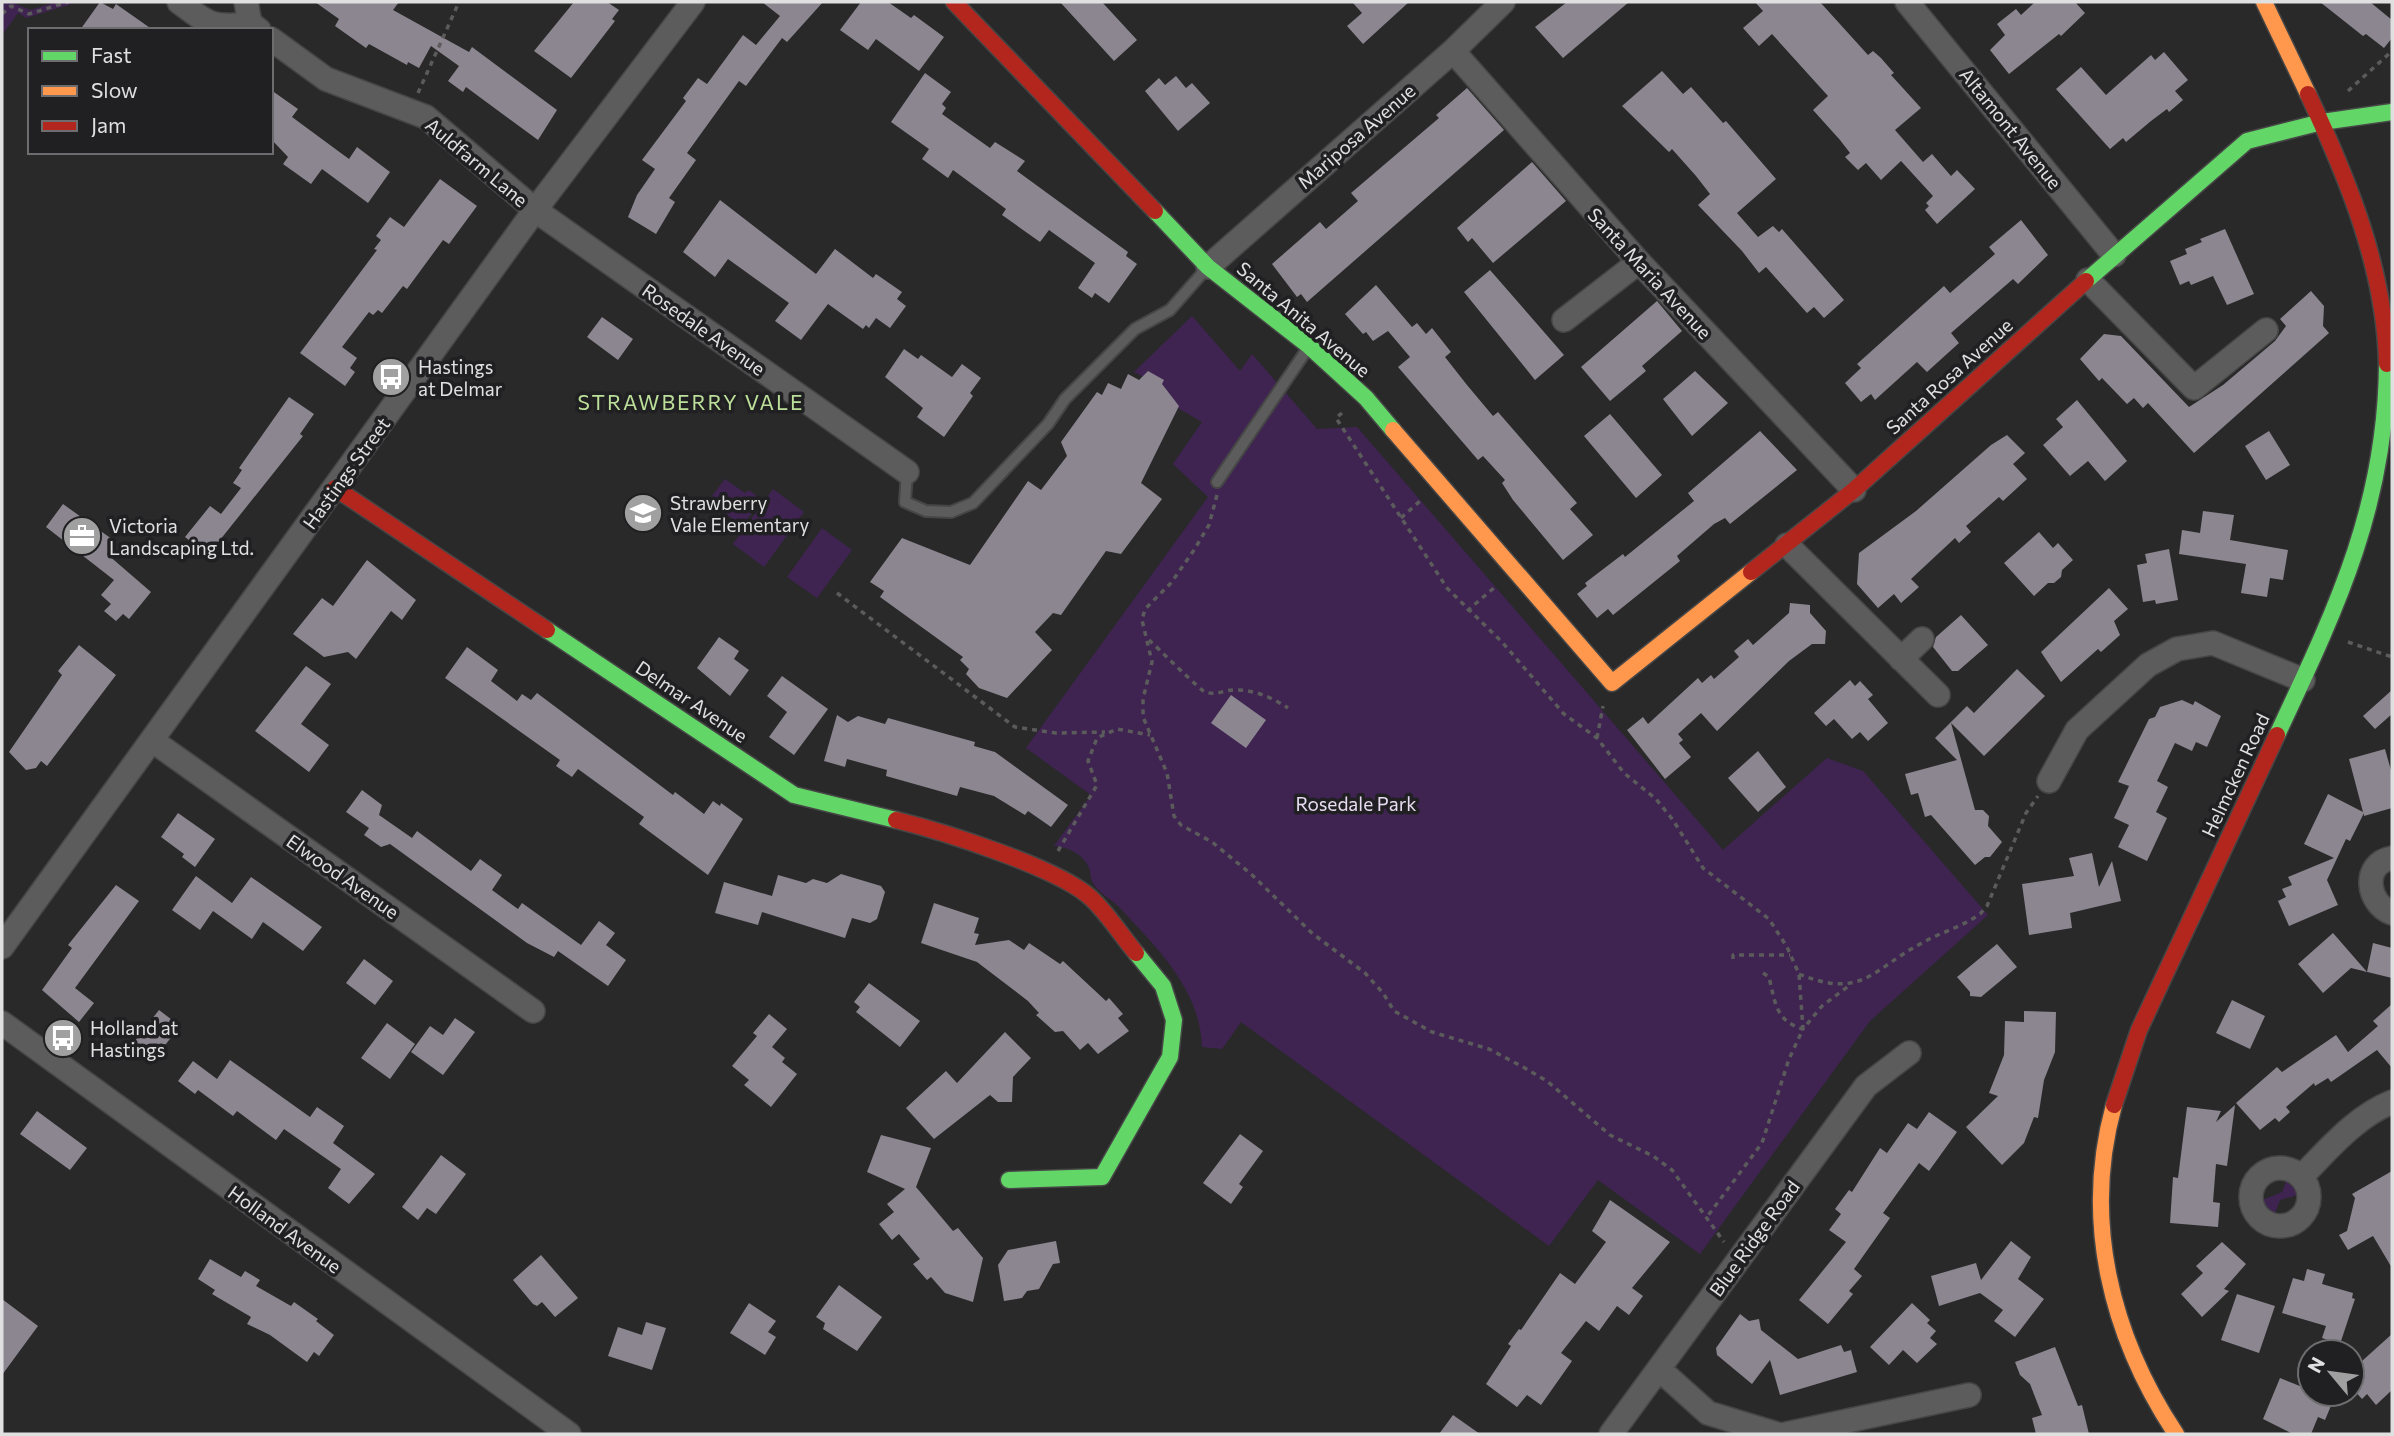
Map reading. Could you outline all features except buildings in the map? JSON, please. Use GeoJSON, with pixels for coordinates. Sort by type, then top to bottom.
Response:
{"type":"FeatureCollection","features":[{"type":"Feature","properties":{"kind":"street"},"geometry":{"type":"LineString","coordinates":[[179,2],[210,25],[223,27],[252,18]]}},
{"type":"Feature","properties":{"kind":"street","name":"Hastings Street"},"geometry":{"type":"LineString","coordinates":[[2,947],[535,210],[693,2]]}},
{"type":"Feature","properties":{"kind":"street","name":"Santa Anita Avenue"},"geometry":{"type":"LineString","coordinates":[[954,2],[1208,267],[1309,346],[1363,395],[1612,683]]}},
{"type":"Feature","properties":{"kind":"street","name":"Mariposa Avenue"},"geometry":{"type":"LineString","coordinates":[[1208,267],[1453,51],[1503,2]]}},
{"type":"Feature","properties":{"kind":"street","name":"Helmcken Road"},"geometry":{"type":"LineString","coordinates":[[2176,1434],[2144,1381],[2124,1337],[2110,1288],[2101,1210],[2107,1133],[2118,1089],[2139,1030],[2324,634],[2368,517],[2380,463],[2387,356],[2382,304],[2372,260],[2347,182],[2322,122],[2264,2]]}},
{"type":"Feature","properties":{"kind":"street","name":"Altamont Avenue"},"geometry":{"type":"LineString","coordinates":[[1920,6],[2114,255]]}},
{"type":"Feature","properties":{"kind":"street","name":"Auldfarm Lane"},"geometry":{"type":"LineString","coordinates":[[273,40],[326,79],[426,117],[535,210]]}},
{"type":"Feature","properties":{"kind":"street","name":"Santa Maria Avenue"},"geometry":{"type":"LineString","coordinates":[[1453,51],[1639,262],[1854,490]]}},
{"type":"Feature","properties":{"kind":"street","name":"Santa Rosa Avenue"},"geometry":{"type":"LineString","coordinates":[[1612,683],[1854,490],[2114,255],[2247,141],[2322,122],[2392,112]]}},
{"type":"Feature","properties":{"kind":"street","name":"Rosedale Avenue"},"geometry":{"type":"LineString","coordinates":[[535,210],[908,472]]}},
{"type":"Feature","properties":{"kind":"street"},"geometry":{"type":"LineString","coordinates":[[1564,320],[1639,262]]}},
{"type":"Feature","properties":{"kind":"street"},"geometry":{"type":"LineString","coordinates":[[2088,280],[2193,388],[2266,330]]}},
{"type":"Feature","properties":{"kind":"street","name":"Delmar Avenue"},"geometry":{"type":"LineString","coordinates":[[335,488],[794,795],[942,831],[1058,878],[1090,897],[1163,985],[1174,1020],[1170,1057],[1102,1177],[1009,1180]]}},
{"type":"Feature","properties":{"kind":"street"},"geometry":{"type":"LineString","coordinates":[[1787,545],[1938,695]]}},
{"type":"Feature","properties":{"kind":"street"},"geometry":{"type":"LineString","coordinates":[[1901,659],[1922,639]]}},
{"type":"Feature","properties":{"kind":"street"},"geometry":{"type":"LineString","coordinates":[[2049,781],[2077,730],[2148,665],[2177,649],[2213,643],[2303,680]]}},
{"type":"Feature","properties":{"kind":"street","name":"Elwood Avenue"},"geometry":{"type":"LineString","coordinates":[[153,741],[533,1012]]}},
{"type":"Feature","properties":{"kind":"street"},"geometry":{"type":"LineString","coordinates":[[2392,858],[2375,869],[2370,884],[2372,898],[2382,910],[2392,913]]}},
{"type":"Feature","properties":{"kind":"street","name":"Holland Avenue"},"geometry":{"type":"LineString","coordinates":[[2,1023],[569,1434]]}},
{"type":"Feature","properties":{"kind":"street","name":"Blue Ridge Road"},"geometry":{"type":"LineString","coordinates":[[1612,1434],[1866,1086],[1909,1053]]}},
{"type":"Feature","properties":{"kind":"street"},"geometry":{"type":"LineString","coordinates":[[2301,1177],[2356,1124],[2378,1107],[2392,1102]]}},
{"type":"Feature","properties":{"kind":"street"},"geometry":{"type":"LineString","coordinates":[[1659,1369],[1708,1413],[1777,1434]]}},
{"type":"Feature","properties":{"kind":"street"},"geometry":{"type":"LineString","coordinates":[[1786,1434],[1969,1395]]}},
{"type":"Feature","properties":{"kind":"lane"},"geometry":{"type":"LineString","coordinates":[[908,472],[905,502],[926,511],[951,512],[973,503],[1048,424],[1065,399],[1135,330],[1170,310],[1208,267]]}},
{"type":"Feature","properties":{"kind":"lane"},"geometry":{"type":"LineString","coordinates":[[1217,482],[1309,346]]}},
{"type":"Feature","properties":{"kind":"path"},"geometry":{"type":"LineString","coordinates":[[2,15],[11,6],[29,14],[68,2]]}},
{"type":"Feature","properties":{"kind":"path"},"geometry":{"type":"LineString","coordinates":[[410,111],[459,2]]}},
{"type":"Feature","properties":{"kind":"path"},"geometry":{"type":"LineString","coordinates":[[2344,94],[2392,51]]}},
{"type":"Feature","properties":{"kind":"path"},"geometry":{"type":"LineString","coordinates":[[1363,395],[1336,418],[1381,483],[1419,549],[1467,611],[1503,642],[1564,713],[1597,738],[1624,773],[1656,799],[1674,820],[1703,868],[1769,919],[1799,974],[1803,1029]]}},
{"type":"Feature","properties":{"kind":"path"},"geometry":{"type":"LineString","coordinates":[[1217,482],[1217,504],[1204,534],[1171,583],[1145,609],[1142,620],[1152,662],[1143,699],[1143,717],[1161,754],[1174,816],[1181,825],[1212,842],[1251,874],[1313,934],[1364,973],[1383,993],[1394,1011],[1432,1032],[1489,1049],[1547,1081],[1610,1135],[1653,1156],[1672,1170],[1738,1261]]}},
{"type":"Feature","properties":{"kind":"path"},"geometry":{"type":"LineString","coordinates":[[1467,611],[1515,571]]}},
{"type":"Feature","properties":{"kind":"path"},"geometry":{"type":"LineString","coordinates":[[837,593],[1015,727],[1033,732],[1105,732],[1117,729],[1150,735]]}},
{"type":"Feature","properties":{"kind":"path"},"geometry":{"type":"LineString","coordinates":[[2324,634],[2392,657]]}},
{"type":"Feature","properties":{"kind":"path"},"geometry":{"type":"LineString","coordinates":[[1147,639],[1182,668],[1201,691],[1215,694],[1235,690],[1258,694],[1287,708]]}},
{"type":"Feature","properties":{"kind":"path"},"geometry":{"type":"LineString","coordinates":[[1597,738],[1605,698],[1612,683]]}},
{"type":"Feature","properties":{"kind":"path"},"geometry":{"type":"LineString","coordinates":[[1058,878],[1058,852],[1073,822],[1093,794],[1096,779],[1088,761],[1097,738],[1105,732]]}},
{"type":"Feature","properties":{"kind":"path"},"geometry":{"type":"LineString","coordinates":[[1707,1217],[1762,1143],[1785,1072],[1803,1029],[1822,1006],[1852,984],[1872,977],[1919,944],[1980,914],[1987,906],[2026,813],[2049,781]]}},
{"type":"Feature","properties":{"kind":"path"},"geometry":{"type":"LineString","coordinates":[[1733,959],[1733,955],[1791,955]]}},
{"type":"Feature","properties":{"kind":"path"},"geometry":{"type":"LineString","coordinates":[[1762,973],[1769,977],[1777,1012],[1789,1023],[1803,1029]]}},
{"type":"Feature","properties":{"kind":"path"},"geometry":{"type":"LineString","coordinates":[[1799,974],[1820,981],[1852,984]]}},
{"type":"Feature","properties":{"kind":"green space"},"geometry":{"type":"Polygon","coordinates":[[[2,2],[11,2],[30,10],[57,2],[78,2],[26,18],[18,13],[2,35],[2,2]]]}},
{"type":"Feature","properties":{"kind":"green space","name":"Rosedale Park"},"geometry":{"type":"Polygon","coordinates":[[[1192,316],[1240,371],[1252,354],[1317,429],[1357,427],[1723,850],[1827,758],[1863,771],[1988,915],[1870,1021],[1700,1254],[1598,1180],[1549,1246],[1241,1022],[1222,1049],[1202,1047],[1194,1007],[1174,971],[1149,939],[1095,886],[1083,859],[1070,850],[1054,846],[1091,795],[1026,748],[1208,497],[1173,464],[1202,422],[1162,399],[1166,388],[1134,372],[1192,316]]]}},
{"type":"Feature","properties":{"kind":"green space"},"geometry":{"type":"Polygon","coordinates":[[[725,479],[745,493],[749,490],[762,500],[742,526],[708,501],[725,479]]]}},
{"type":"Feature","properties":{"kind":"green space"},"geometry":{"type":"Polygon","coordinates":[[[773,489],[804,512],[764,567],[733,544],[773,489]]]}},
{"type":"Feature","properties":{"kind":"green space"},"geometry":{"type":"Polygon","coordinates":[[[822,528],[852,550],[817,598],[787,577],[822,528]]]}},
{"type":"Feature","properties":{"kind":"green space"},"geometry":{"type":"Polygon","coordinates":[[[2288,1177],[2297,1183],[2301,1194],[2280,1200],[2273,1218],[2265,1212],[2260,1201],[2282,1192],[2288,1177]]]}},
{"type":"Feature","properties":{"kind":"traffic: fast"},"geometry":{"type":"LineString","coordinates":[[2086,281],[2247,141],[2322,122],[2392,112]]}},
{"type":"Feature","properties":{"kind":"traffic: fast"},"geometry":{"type":"LineString","coordinates":[[1155,211],[1208,267],[1309,346],[1366,398],[1393,430]]}},
{"type":"Feature","properties":{"kind":"traffic: fast"},"geometry":{"type":"LineString","coordinates":[[2277,735],[2319,644],[2354,556],[2378,464],[2387,364]]}},
{"type":"Feature","properties":{"kind":"traffic: fast"},"geometry":{"type":"LineString","coordinates":[[547,630],[794,795],[896,820]]}},
{"type":"Feature","properties":{"kind":"traffic: fast"},"geometry":{"type":"LineString","coordinates":[[1009,1180],[1102,1177],[1170,1057],[1174,1020],[1163,986],[1136,953]]}},
{"type":"Feature","properties":{"kind":"traffic: slow"},"geometry":{"type":"LineString","coordinates":[[2264,2],[2308,94]]}},
{"type":"Feature","properties":{"kind":"traffic: slow"},"geometry":{"type":"LineString","coordinates":[[1393,430],[1612,683],[1751,572]]}},
{"type":"Feature","properties":{"kind":"traffic: slow"},"geometry":{"type":"LineString","coordinates":[[2114,1105],[2105,1148],[2101,1191],[2102,1234],[2109,1276],[2119,1317],[2134,1357],[2176,1434]]}},
{"type":"Feature","properties":{"kind":"traffic: jam"},"geometry":{"type":"LineString","coordinates":[[954,2],[1155,211]]}},
{"type":"Feature","properties":{"kind":"traffic: jam"},"geometry":{"type":"LineString","coordinates":[[2308,94],[2350,192],[2372,259],[2385,329],[2387,364]]}},
{"type":"Feature","properties":{"kind":"traffic: jam"},"geometry":{"type":"LineString","coordinates":[[1751,572],[1854,490],[2086,281]]}},
{"type":"Feature","properties":{"kind":"traffic: jam"},"geometry":{"type":"LineString","coordinates":[[335,488],[547,630]]}},
{"type":"Feature","properties":{"kind":"traffic: jam"},"geometry":{"type":"LineString","coordinates":[[2114,1105],[2139,1030],[2277,735]]}},
{"type":"Feature","properties":{"kind":"traffic: jam"},"geometry":{"type":"LineString","coordinates":[[896,820],[998,852],[1075,886],[1097,904],[1136,953]]}},
{"type":"Feature","properties":{"kind":"place","name":"Hastings at Delmar"},"geometry":{"type":"Point","coordinates":[391,377]}},
{"type":"Feature","properties":{"kind":"place","name":"Strawberry Vale Elementary"},"geometry":{"type":"Point","coordinates":[643,513]}},
{"type":"Feature","properties":{"kind":"place","name":"Victoria Landscaping Ltd."},"geometry":{"type":"Point","coordinates":[82,536]}},
{"type":"Feature","properties":{"kind":"place","name":"Holland at Hastings"},"geometry":{"type":"Point","coordinates":[63,1038]}},
{"type":"Feature","properties":{"kind":"district","name":"STRAWBERRY VALE"},"geometry":{"type":"Point","coordinates":[691,401]}}]}
